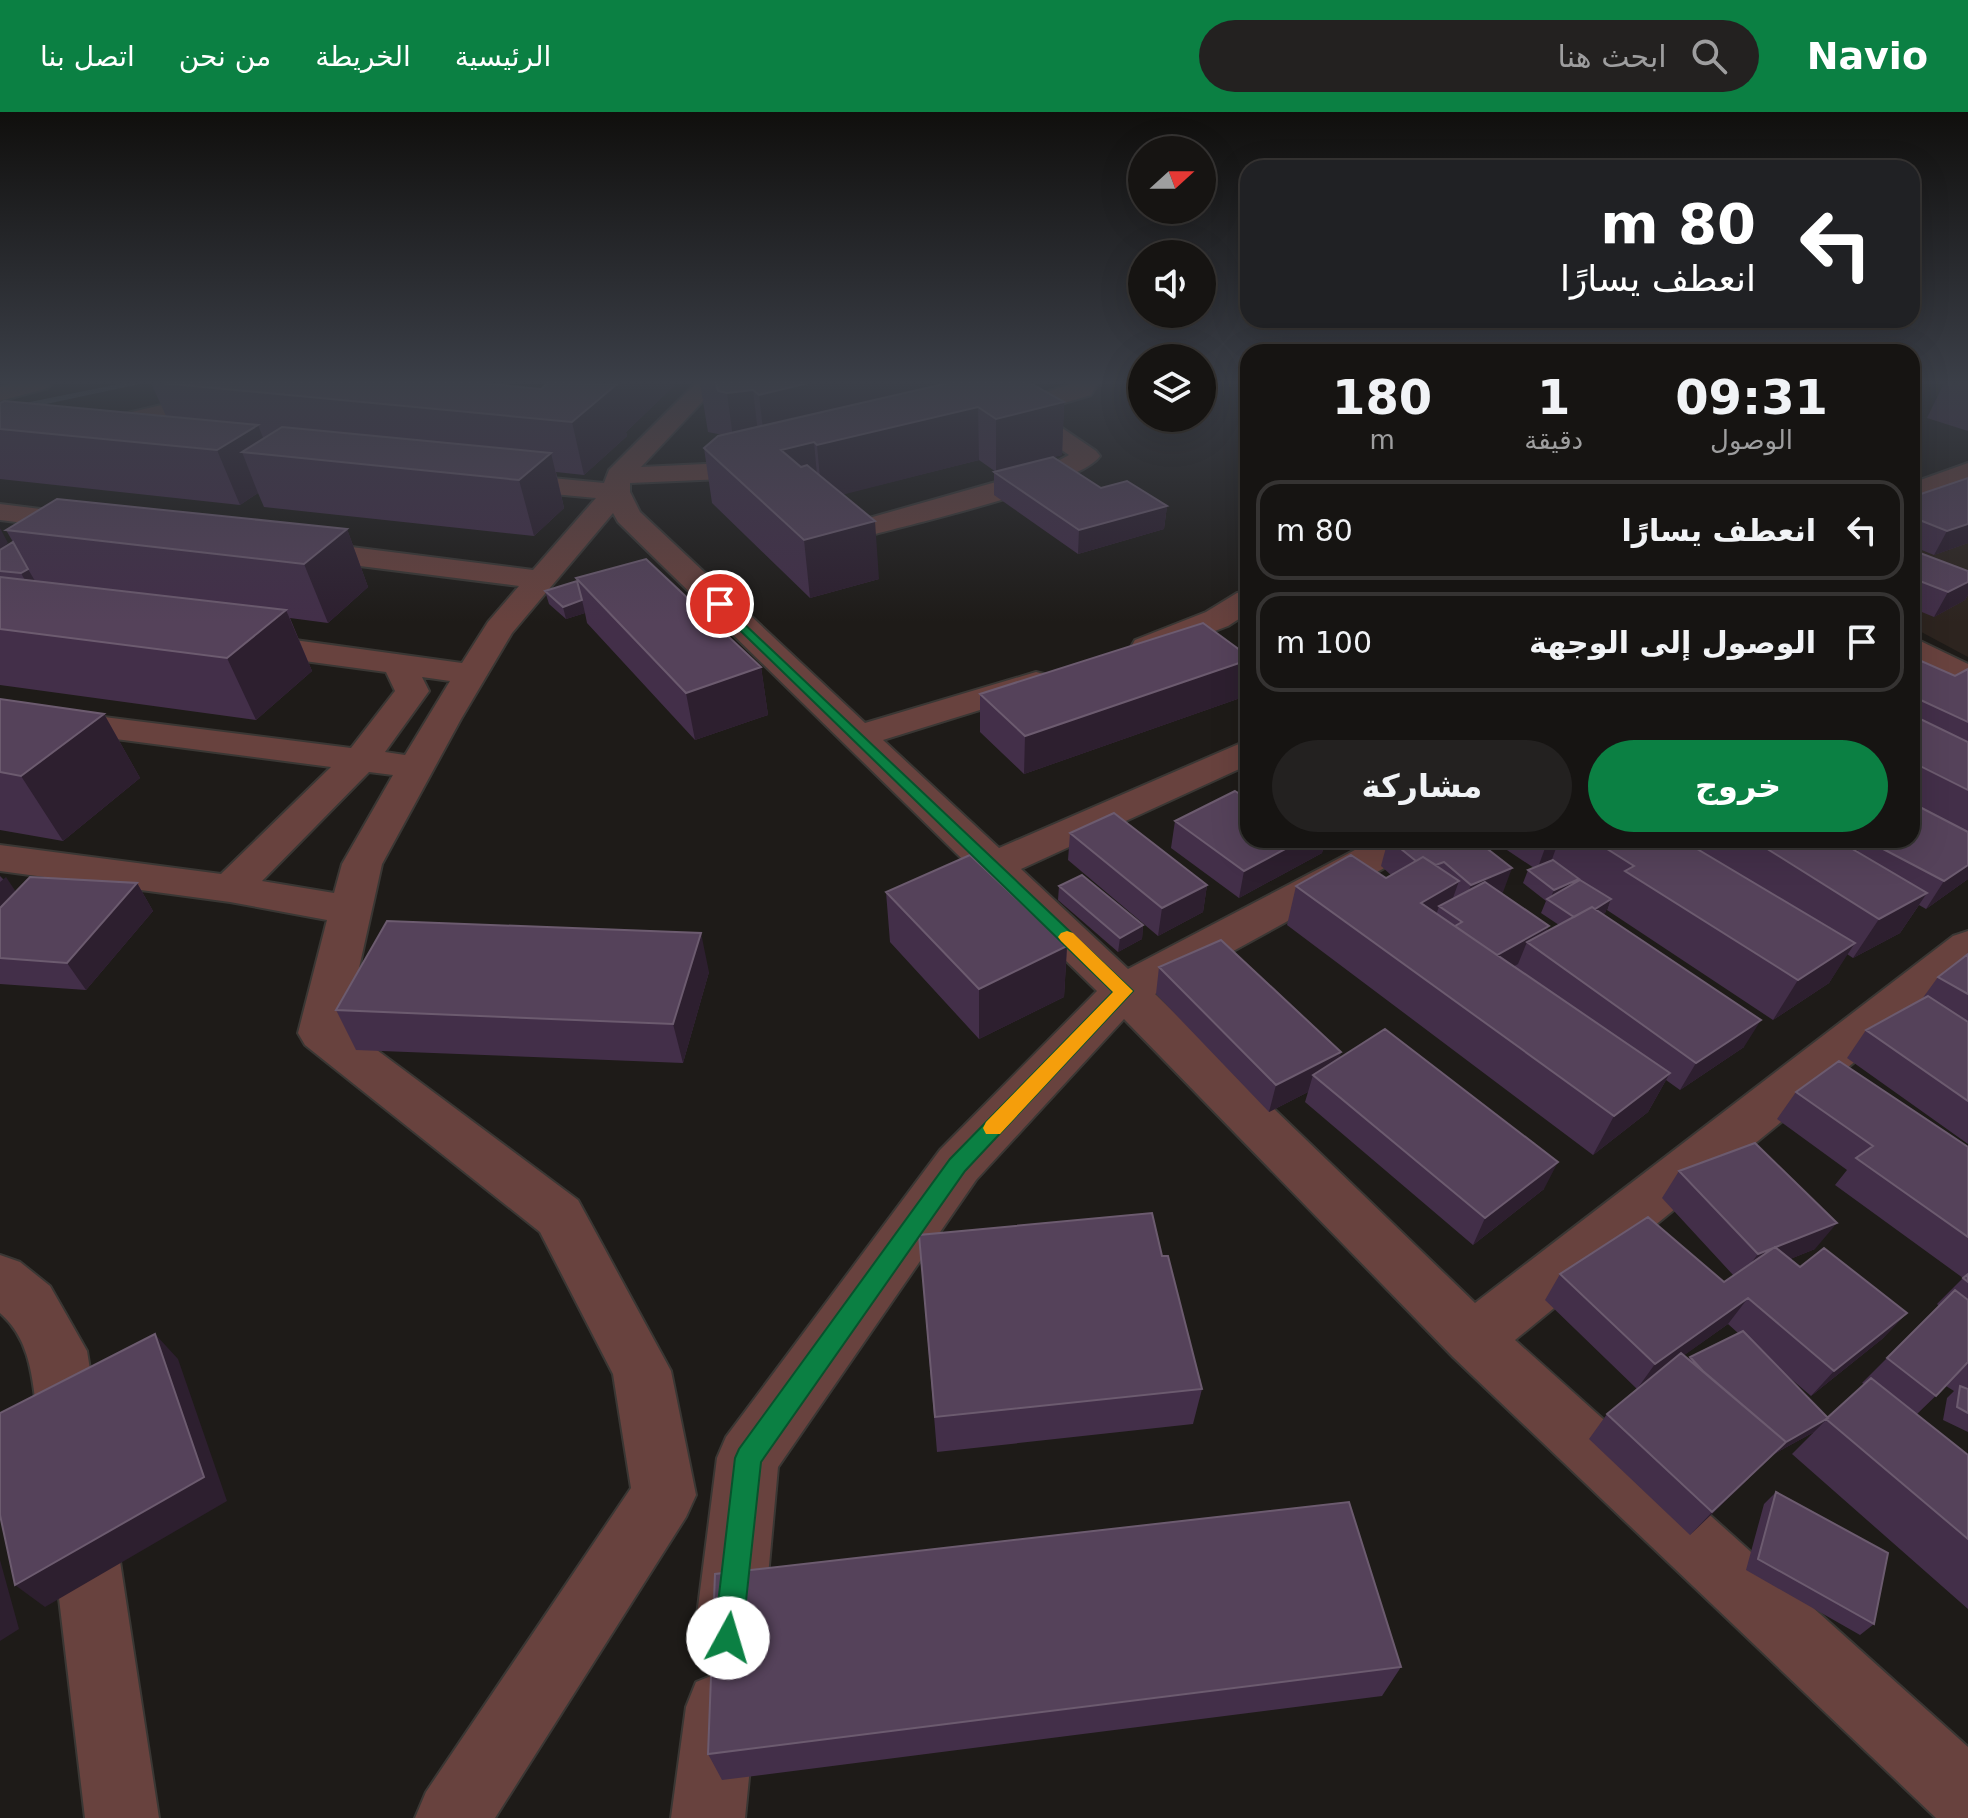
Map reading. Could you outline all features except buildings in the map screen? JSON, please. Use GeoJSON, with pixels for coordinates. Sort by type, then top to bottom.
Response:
{"type":"FeatureCollection","features":[{"type":"Feature","properties":{"kind":"street"},"geometry":{"type":"LineString","coordinates":[[452,1818],[664,1495],[642,1371],[559,1216],[321,1033],[362,864],[415,767],[499,629],[636,463]]}},
{"type":"Feature","properties":{"kind":"street"},"geometry":{"type":"LineString","coordinates":[[858,530],[1054,474],[1075,463]]}},
{"type":"Feature","properties":{"kind":"street"},"geometry":{"type":"LineString","coordinates":[[473,479],[617,484],[795,464]]}},
{"type":"Feature","properties":{"kind":"street"},"geometry":{"type":"LineString","coordinates":[[1920,489],[1968,471]]}},
{"type":"Feature","properties":{"kind":"street"},"geometry":{"type":"LineString","coordinates":[[617,484],[628,516],[1124,991],[1473,1339],[1968,1797]]}},
{"type":"Feature","properties":{"kind":"street"},"geometry":{"type":"LineString","coordinates":[[0,512],[124,527]]}},
{"type":"Feature","properties":{"kind":"street"},"geometry":{"type":"LineString","coordinates":[[263,545],[541,580]]}},
{"type":"Feature","properties":{"kind":"street"},"geometry":{"type":"LineString","coordinates":[[1123,656],[1217,619],[1240,605]]}},
{"type":"Feature","properties":{"kind":"street"},"geometry":{"type":"LineString","coordinates":[[215,640],[472,674]]}},
{"type":"Feature","properties":{"kind":"street"},"geometry":{"type":"LineString","coordinates":[[1920,651],[1968,677]]}},
{"type":"Feature","properties":{"kind":"street"},"geometry":{"type":"LineString","coordinates":[[230,889],[361,759],[412,691],[399,664]]}},
{"type":"Feature","properties":{"kind":"street"},"geometry":{"type":"LineString","coordinates":[[858,736],[1064,674]]}},
{"type":"Feature","properties":{"kind":"street"},"geometry":{"type":"LineString","coordinates":[[0,714],[415,767]]}},
{"type":"Feature","properties":{"kind":"street"},"geometry":{"type":"LineString","coordinates":[[993,866],[1240,755]]}},
{"type":"Feature","properties":{"kind":"street"},"geometry":{"type":"LineString","coordinates":[[708,1818],[748,1458],[958,1165],[1124,991],[1390,848]]}},
{"type":"Feature","properties":{"kind":"street"},"geometry":{"type":"LineString","coordinates":[[0,858],[230,889],[351,910]]}},
{"type":"Feature","properties":{"kind":"street"},"geometry":{"type":"LineString","coordinates":[[1473,1339],[1968,946]]}},
{"type":"Feature","properties":{"kind":"street"},"geometry":{"type":"LineString","coordinates":[[0,1279],[30,1304],[58,1351],[122,1818]]}},
{"type":"Feature","properties":{"kind":"shaded area"},"geometry":{"type":"Polygon","coordinates":[[[1968,466],[1968,657],[1920,631],[1920,486],[1968,466]]]}},
{"type":"Feature","properties":{"kind":"slow traffic"},"geometry":{"type":"LineString","coordinates":[[993,1128],[1124,991],[1067,937]]}},
{"type":"Feature","properties":{"kind":"route"},"geometry":{"type":"LineString","coordinates":[[720,604],[1124,991],[958,1165],[748,1458],[728,1638]]}}]}
